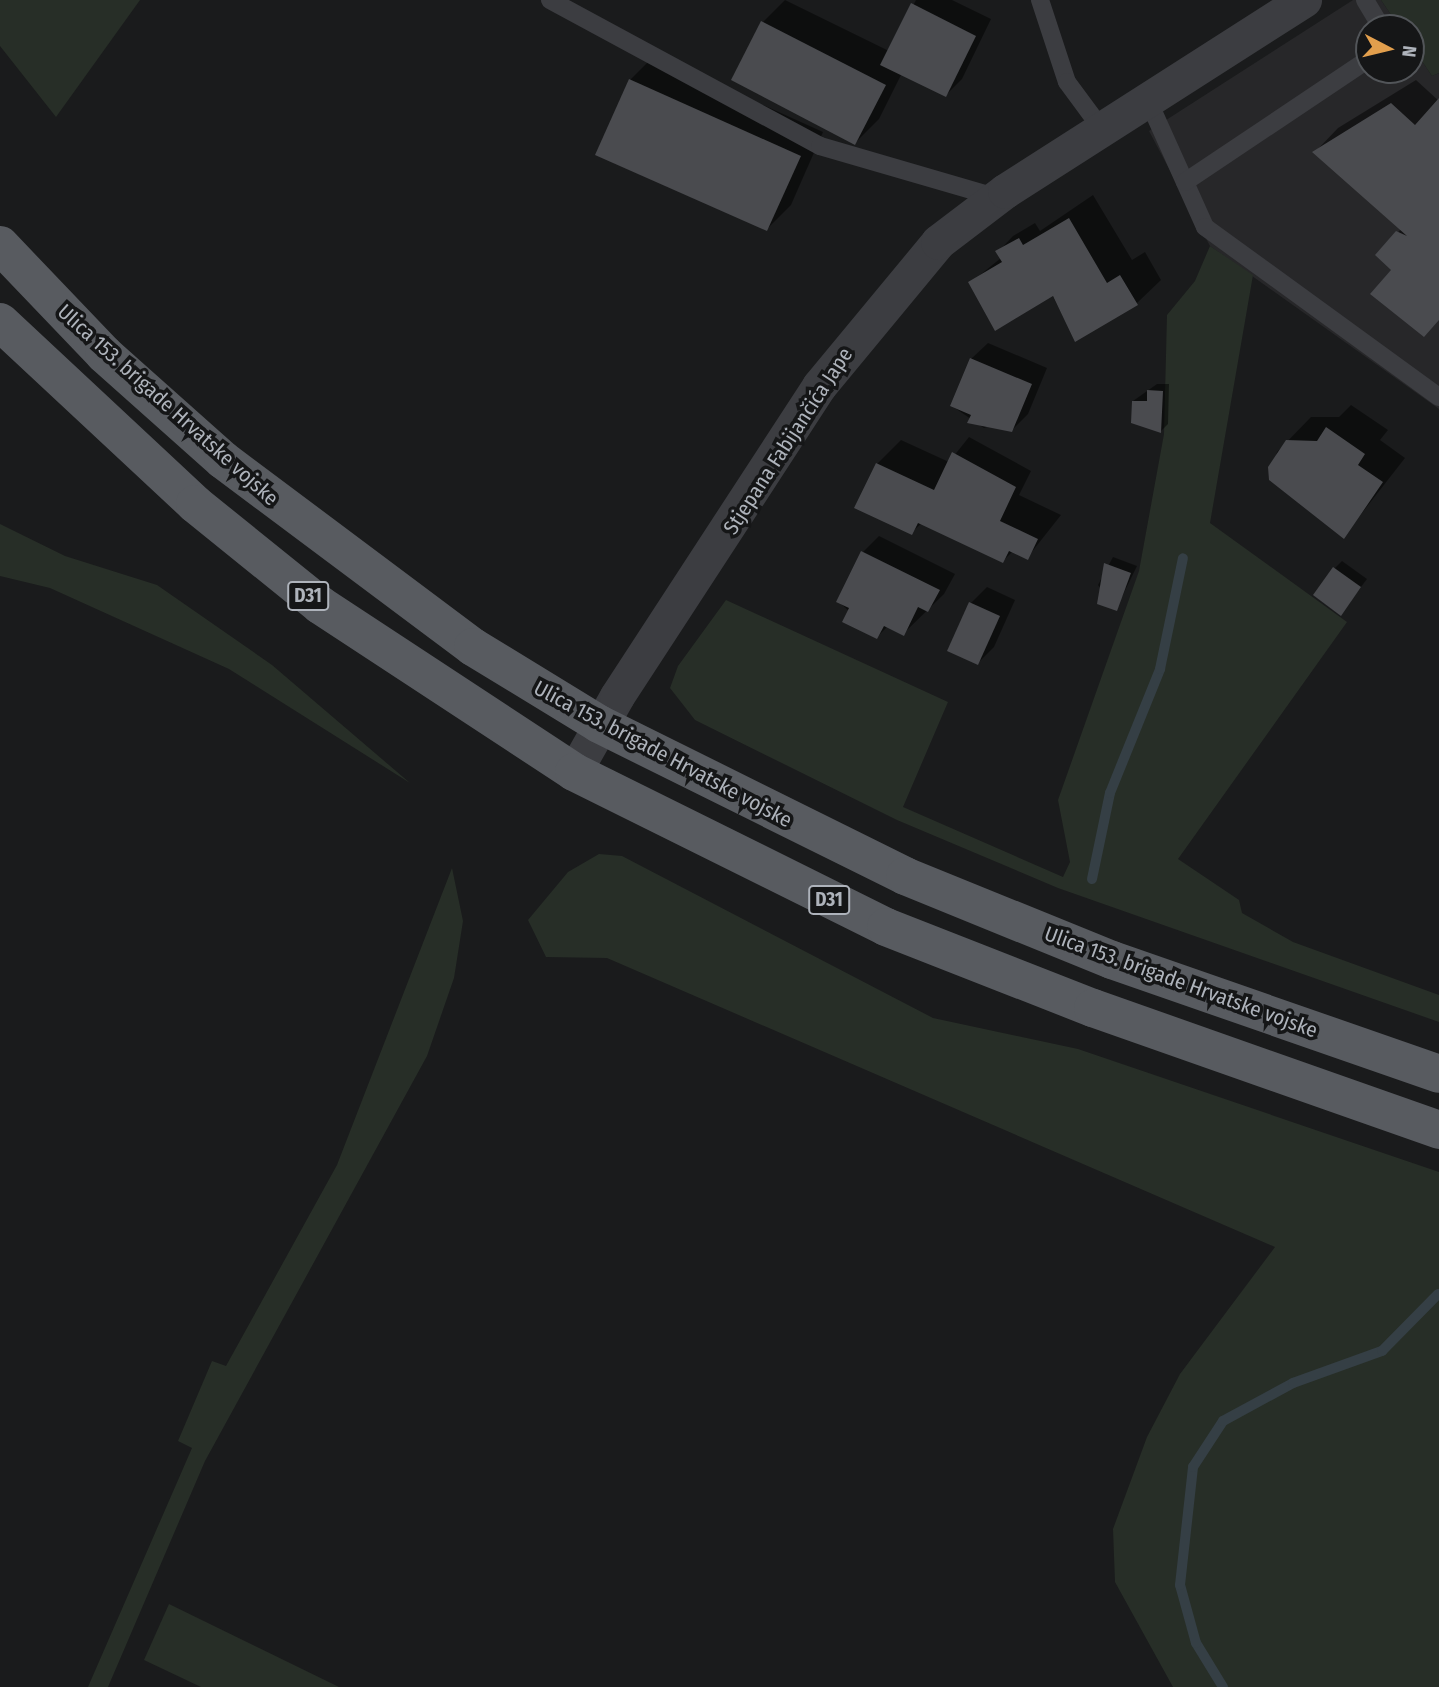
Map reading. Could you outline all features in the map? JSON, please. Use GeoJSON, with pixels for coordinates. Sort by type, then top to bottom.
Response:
{"type":"FeatureCollection","features":[{"type":"Feature","properties":{"kind":"main road","name":"Ulica 153. brigade Hrvatske vojske"},"geometry":{"type":"LineString","coordinates":[[0,245],[104,354],[223,460],[473,647],[599,724],[905,876],[1112,960],[1439,1074]]}},
{"type":"Feature","properties":{"kind":"main road","name":"D31"},"geometry":{"type":"LineString","coordinates":[[0,322],[195,505],[320,605],[574,772],[886,927],[1093,1008],[1439,1130]]}},
{"type":"Feature","properties":{"kind":"street","name":"Stjepana Fabijančića Jape"},"geometry":{"type":"LineString","coordinates":[[574,772],[599,724],[819,386],[897,286],[938,242],[996,197],[1304,0]]}},
{"type":"Feature","properties":{"kind":"lane"},"geometry":{"type":"LineString","coordinates":[[550,0],[820,146],[996,197]]}},
{"type":"Feature","properties":{"kind":"lane"},"geometry":{"type":"LineString","coordinates":[[1040,0],[1067,82],[1101,128]]}},
{"type":"Feature","properties":{"kind":"lane"},"geometry":{"type":"LineString","coordinates":[[1185,182],[1355,68]]}},
{"type":"Feature","properties":{"kind":"lane"},"geometry":{"type":"LineString","coordinates":[[1148,100],[1205,227],[1439,397]]}},
{"type":"Feature","properties":{"kind":"shaded area"},"geometry":{"type":"Polygon","coordinates":[[[0,0],[140,0],[56,117],[0,46],[0,0]]]}},
{"type":"Feature","properties":{"kind":"shaded area"},"geometry":{"type":"Polygon","coordinates":[[[1353,0],[1381,0],[1390,14],[1355,14],[1355,84],[1425,84],[1425,66],[1432,76],[1439,73],[1439,409],[1210,246],[1149,131],[1353,0]]]}},
{"type":"Feature","properties":{"kind":"shaded area"},"geometry":{"type":"Polygon","coordinates":[[[1381,0],[1439,0],[1439,73],[1432,76],[1425,66],[1425,14],[1390,14],[1381,0]]]}},
{"type":"Feature","properties":{"kind":"shaded area"},"geometry":{"type":"Polygon","coordinates":[[[1210,246],[1253,275],[1210,523],[1347,622],[1178,859],[1239,900],[1242,913],[1293,942],[1439,995],[1439,1022],[1058,888],[897,820],[695,720],[670,688],[678,666],[726,600],[948,702],[903,807],[1063,877],[1070,862],[1058,800],[1139,571],[1164,434],[1167,315],[1195,281],[1210,246]]]}},
{"type":"Feature","properties":{"kind":"shaded area"},"geometry":{"type":"Polygon","coordinates":[[[0,524],[65,556],[157,585],[272,665],[410,783],[229,669],[50,588],[0,576],[0,524]]]}},
{"type":"Feature","properties":{"kind":"shaded area"},"geometry":{"type":"Polygon","coordinates":[[[599,854],[622,856],[933,1018],[1078,1049],[1439,1172],[1439,1687],[1173,1687],[1115,1582],[1113,1529],[1147,1437],[1180,1374],[1275,1247],[607,958],[546,957],[528,920],[568,872],[599,854]]]}},
{"type":"Feature","properties":{"kind":"shaded area"},"geometry":{"type":"Polygon","coordinates":[[[452,868],[463,921],[454,978],[427,1056],[205,1461],[108,1687],[88,1687],[192,1448],[178,1441],[212,1361],[226,1366],[337,1165],[452,868]]]}},
{"type":"Feature","properties":{"kind":"shaded area"},"geometry":{"type":"Polygon","coordinates":[[[169,1604],[339,1687],[201,1687],[144,1660],[169,1604]]]}},
{"type":"Feature","properties":{"kind":"building"},"geometry":{"type":"Polygon","coordinates":[[[911,3],[976,36],[946,97],[880,65],[911,3]]]}},
{"type":"Feature","properties":{"kind":"building"},"geometry":{"type":"Polygon","coordinates":[[[761,21],[886,85],[855,145],[731,80],[761,21]]]}},
{"type":"Feature","properties":{"kind":"building"},"geometry":{"type":"Polygon","coordinates":[[[629,79],[801,156],[767,231],[595,155],[629,79]]]}},
{"type":"Feature","properties":{"kind":"building"},"geometry":{"type":"Polygon","coordinates":[[[1439,98],[1439,320],[1424,337],[1370,294],[1391,270],[1375,255],[1396,231],[1407,236],[1312,152],[1391,103],[1415,125],[1439,98]]]}},
{"type":"Feature","properties":{"kind":"building"},"geometry":{"type":"Polygon","coordinates":[[[1069,218],[1107,283],[1120,275],[1138,305],[1075,342],[1053,296],[995,331],[968,282],[1002,262],[995,251],[1019,238],[1023,245],[1069,218]]]}},
{"type":"Feature","properties":{"kind":"building"},"geometry":{"type":"Polygon","coordinates":[[[970,358],[1032,384],[1012,432],[967,423],[971,415],[950,406],[970,358]]]}},
{"type":"Feature","properties":{"kind":"building"},"geometry":{"type":"Polygon","coordinates":[[[1147,390],[1163,391],[1161,433],[1131,423],[1132,401],[1147,401],[1147,390]]]}},
{"type":"Feature","properties":{"kind":"building"},"geometry":{"type":"Polygon","coordinates":[[[1326,427],[1365,454],[1358,465],[1383,482],[1344,539],[1269,480],[1268,467],[1286,440],[1317,441],[1326,427]]]}},
{"type":"Feature","properties":{"kind":"building"},"geometry":{"type":"Polygon","coordinates":[[[952,452],[1016,487],[1000,521],[1038,539],[1028,560],[1009,551],[1003,563],[918,523],[912,535],[854,508],[876,463],[934,490],[952,452]]]}},
{"type":"Feature","properties":{"kind":"building"},"geometry":{"type":"Polygon","coordinates":[[[861,551],[940,590],[928,612],[918,607],[904,636],[884,626],[877,639],[842,622],[849,608],[836,602],[861,551]]]}},
{"type":"Feature","properties":{"kind":"building"},"geometry":{"type":"Polygon","coordinates":[[[1104,563],[1131,573],[1117,611],[1097,604],[1104,563]]]}},
{"type":"Feature","properties":{"kind":"building"},"geometry":{"type":"Polygon","coordinates":[[[1333,567],[1361,587],[1341,616],[1313,595],[1333,567]]]}},
{"type":"Feature","properties":{"kind":"building"},"geometry":{"type":"Polygon","coordinates":[[[969,602],[1000,616],[978,665],[947,651],[969,602]]]}},
{"type":"Feature","properties":{"kind":"waterway"},"geometry":{"type":"LineString","coordinates":[[1092,879],[1110,793],[1160,669],[1183,558]]}},
{"type":"Feature","properties":{"kind":"waterway"},"geometry":{"type":"LineString","coordinates":[[1223,1687],[1196,1643],[1180,1585],[1193,1467],[1223,1421],[1293,1383],[1382,1351],[1438,1294]]}}]}
